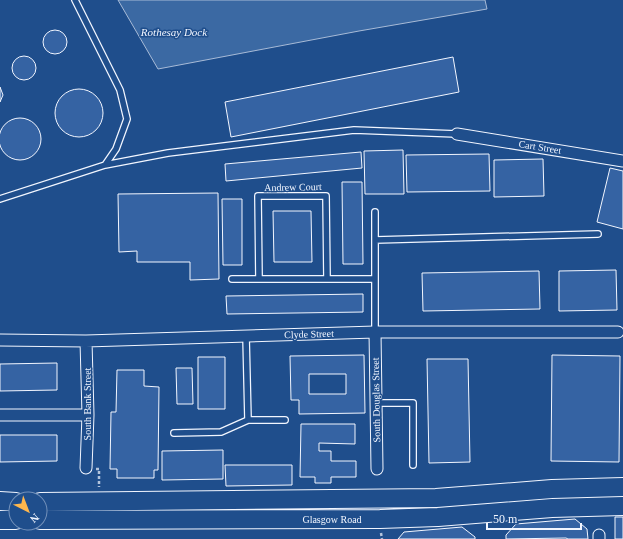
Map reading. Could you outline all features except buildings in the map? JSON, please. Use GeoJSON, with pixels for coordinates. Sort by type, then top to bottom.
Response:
{"type":"FeatureCollection","features":[{"type":"Feature","properties":{"kind":"main road","name":"Glasgow Road"},"geometry":{"type":"LineString","coordinates":[[48,502],[436,498],[552,489],[623,486]]}},
{"type":"Feature","properties":{"kind":"main road","name":"Glasgow Road"},"geometry":{"type":"LineString","coordinates":[[48,520],[380,519],[438,517],[552,508],[623,506]]}},
{"type":"Feature","properties":{"kind":"street","name":"Cart Street"},"geometry":{"type":"LineString","coordinates":[[456,134],[623,161]]}},
{"type":"Feature","properties":{"kind":"street","name":"Clyde Street"},"geometry":{"type":"LineString","coordinates":[[0,340],[86,341],[375,332],[618,332]]}},
{"type":"Feature","properties":{"kind":"street","name":"South Douglas Street"},"geometry":{"type":"LineString","coordinates":[[375,332],[377,469]]}},
{"type":"Feature","properties":{"kind":"street","name":"South Bank Street"},"geometry":{"type":"LineString","coordinates":[[86,341],[88,415],[86,468]]}},
{"type":"Feature","properties":{"kind":"street"},"geometry":{"type":"LineString","coordinates":[[0,415],[88,415]]}},
{"type":"Feature","properties":{"kind":"lane"},"geometry":{"type":"LineString","coordinates":[[75,0],[120,90],[127,119],[116,149],[105,165]]}},
{"type":"Feature","properties":{"kind":"lane"},"geometry":{"type":"LineString","coordinates":[[0,199],[105,165],[168,153],[354,130],[456,134]]}},
{"type":"Feature","properties":{"kind":"lane","name":"Andrew Court"},"geometry":{"type":"LineString","coordinates":[[259,279],[258,196],[326,196],[327,279]]}},
{"type":"Feature","properties":{"kind":"lane"},"geometry":{"type":"LineString","coordinates":[[375,212],[375,332]]}},
{"type":"Feature","properties":{"kind":"lane"},"geometry":{"type":"LineString","coordinates":[[375,240],[598,234]]}},
{"type":"Feature","properties":{"kind":"lane"},"geometry":{"type":"LineString","coordinates":[[232,279],[375,280]]}},
{"type":"Feature","properties":{"kind":"lane"},"geometry":{"type":"LineString","coordinates":[[246,336],[248,420]]}},
{"type":"Feature","properties":{"kind":"lane"},"geometry":{"type":"LineString","coordinates":[[376,403],[414,403],[413,464]]}},
{"type":"Feature","properties":{"kind":"lane"},"geometry":{"type":"LineString","coordinates":[[174,433],[221,432],[248,420],[285,420]]}},
{"type":"Feature","properties":{"kind":"path"},"geometry":{"type":"LineString","coordinates":[[86,468],[99,469],[98,502]]}},
{"type":"Feature","properties":{"kind":"water","name":"Rothesay Dock"},"geometry":{"type":"Polygon","coordinates":[[[118,0],[485,0],[487,9],[359,31],[158,69],[118,0]]]}}]}
